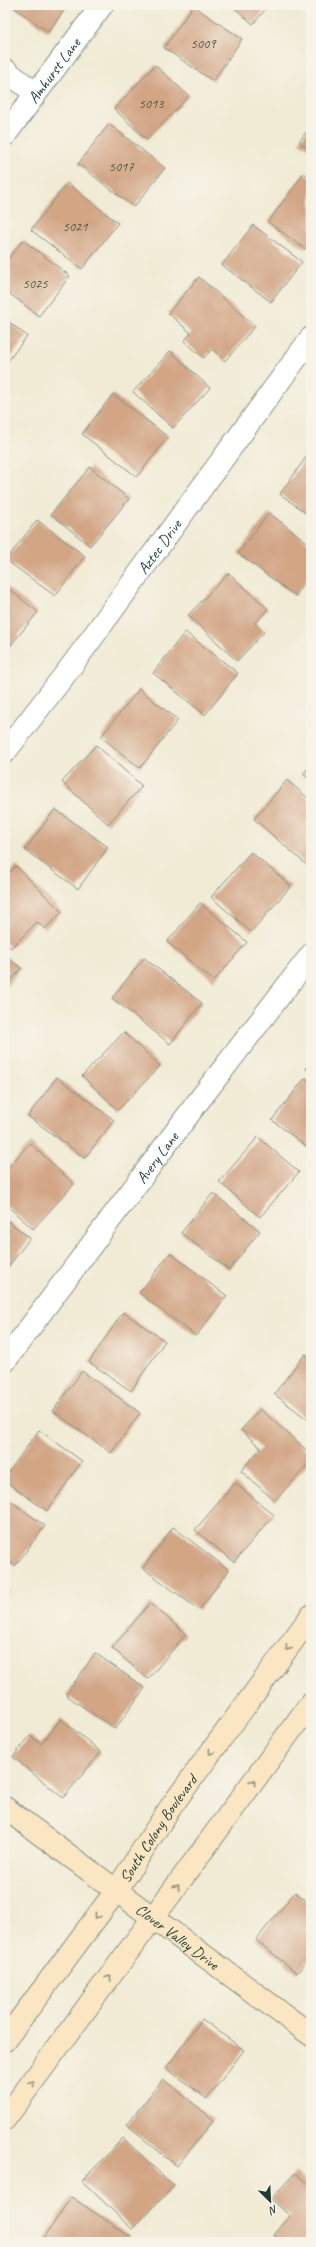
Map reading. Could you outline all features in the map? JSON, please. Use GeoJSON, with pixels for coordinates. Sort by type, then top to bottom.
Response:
{"type":"FeatureCollection","features":[{"type":"Feature","properties":{"kind":"main road","name":"South Colony Boulevard"},"geometry":{"type":"LineString","coordinates":[[5,2040],[116,1891],[170,1808],[311,1616]]}},
{"type":"Feature","properties":{"kind":"main road"},"geometry":{"type":"LineString","coordinates":[[5,2119],[154,1919],[311,1703]]}},
{"type":"Feature","properties":{"kind":"main road","name":"Clover Valley Drive"},"geometry":{"type":"LineString","coordinates":[[5,1808],[311,2035]]}},
{"type":"Feature","properties":{"kind":"street","name":"Amhurst Lane"},"geometry":{"type":"LineString","coordinates":[[5,135],[102,5]]}},
{"type":"Feature","properties":{"kind":"street"},"geometry":{"type":"LineString","coordinates":[[5,70],[35,93]]}},
{"type":"Feature","properties":{"kind":"street","name":"Aztec Drive"},"geometry":{"type":"LineString","coordinates":[[5,752],[70,668],[311,338]]}},
{"type":"Feature","properties":{"kind":"street","name":"Avery Lane"},"geometry":{"type":"LineString","coordinates":[[5,1361],[188,1116],[311,955]]}},
{"type":"Feature","properties":{"kind":"building"},"geometry":{"type":"Polygon","coordinates":[[[11,5],[68,5],[48,32],[11,5]]]}},
{"type":"Feature","properties":{"kind":"building"},"geometry":{"type":"Polygon","coordinates":[[[231,5],[269,5],[253,24],[231,5]]]}},
{"type":"Feature","properties":{"kind":"building"},"geometry":{"type":"Polygon","coordinates":[[[193,6],[242,39],[213,81],[164,48],[193,6]]]}},
{"type":"Feature","properties":{"kind":"building"},"geometry":{"type":"Polygon","coordinates":[[[155,65],[189,96],[147,140],[114,109],[155,65]]]}},
{"type":"Feature","properties":{"kind":"building"},"geometry":{"type":"Polygon","coordinates":[[[109,124],[165,168],[134,207],[78,164],[109,124]]]}},
{"type":"Feature","properties":{"kind":"building"},"geometry":{"type":"Polygon","coordinates":[[[311,125],[311,150],[299,142],[311,125]]]}},
{"type":"Feature","properties":{"kind":"building"},"geometry":{"type":"Polygon","coordinates":[[[304,173],[311,179],[311,241],[305,249],[268,222],[304,173]]]}},
{"type":"Feature","properties":{"kind":"building"},"geometry":{"type":"Polygon","coordinates":[[[67,183],[118,223],[82,269],[31,230],[67,183]]]}},
{"type":"Feature","properties":{"kind":"building"},"geometry":{"type":"Polygon","coordinates":[[[253,225],[302,262],[271,302],[222,265],[253,225]]]}},
{"type":"Feature","properties":{"kind":"building"},"geometry":{"type":"Polygon","coordinates":[[[23,240],[70,276],[39,316],[5,290],[5,263],[23,240]]]}},
{"type":"Feature","properties":{"kind":"building"},"geometry":{"type":"Polygon","coordinates":[[[199,277],[255,326],[225,361],[212,349],[204,358],[184,341],[191,333],[168,313],[199,277]]]}},
{"type":"Feature","properties":{"kind":"building"},"geometry":{"type":"Polygon","coordinates":[[[5,319],[27,336],[5,365],[5,319]]]}},
{"type":"Feature","properties":{"kind":"building"},"geometry":{"type":"Polygon","coordinates":[[[170,351],[210,388],[173,428],[133,392],[170,351]]]}},
{"type":"Feature","properties":{"kind":"building"},"geometry":{"type":"Polygon","coordinates":[[[113,394],[168,437],[137,477],[82,434],[113,394]]]}},
{"type":"Feature","properties":{"kind":"building"},"geometry":{"type":"Polygon","coordinates":[[[309,453],[311,455],[311,517],[280,494],[309,453]]]}},
{"type":"Feature","properties":{"kind":"building"},"geometry":{"type":"Polygon","coordinates":[[[90,467],[129,499],[90,546],[51,514],[90,467]]]}},
{"type":"Feature","properties":{"kind":"building"},"geometry":{"type":"Polygon","coordinates":[[[269,513],[311,545],[311,574],[295,596],[238,553],[269,513]]]}},
{"type":"Feature","properties":{"kind":"building"},"geometry":{"type":"Polygon","coordinates":[[[37,520],[85,556],[55,596],[6,560],[37,520]]]}},
{"type":"Feature","properties":{"kind":"building"},"geometry":{"type":"Polygon","coordinates":[[[229,573],[268,609],[255,623],[264,632],[237,661],[188,615],[229,573]]]}},
{"type":"Feature","properties":{"kind":"building"},"geometry":{"type":"Polygon","coordinates":[[[5,586],[38,612],[6,651],[5,650],[5,586]]]}},
{"type":"Feature","properties":{"kind":"building"},"geometry":{"type":"Polygon","coordinates":[[[185,632],[238,673],[205,715],[153,673],[185,632]]]}},
{"type":"Feature","properties":{"kind":"building"},"geometry":{"type":"Polygon","coordinates":[[[139,689],[178,720],[140,768],[101,737],[139,689]]]}},
{"type":"Feature","properties":{"kind":"building"},"geometry":{"type":"Polygon","coordinates":[[[96,745],[142,786],[108,824],[62,782],[96,745]]]}},
{"type":"Feature","properties":{"kind":"building"},"geometry":{"type":"Polygon","coordinates":[[[311,765],[311,781],[303,774],[311,765]]]}},
{"type":"Feature","properties":{"kind":"building"},"geometry":{"type":"Polygon","coordinates":[[[287,780],[311,801],[311,862],[308,866],[254,819],[287,780]]]}},
{"type":"Feature","properties":{"kind":"building"},"geometry":{"type":"Polygon","coordinates":[[[55,809],[108,847],[78,889],[25,850],[55,809]]]}},
{"type":"Feature","properties":{"kind":"building"},"geometry":{"type":"Polygon","coordinates":[[[251,852],[291,886],[251,932],[211,897],[251,852]]]}},
{"type":"Feature","properties":{"kind":"building"},"geometry":{"type":"Polygon","coordinates":[[[16,866],[62,912],[45,929],[37,922],[11,948],[5,942],[5,877],[16,866]]]}},
{"type":"Feature","properties":{"kind":"building"},"geometry":{"type":"Polygon","coordinates":[[[200,903],[247,942],[214,981],[167,942],[200,903]]]}},
{"type":"Feature","properties":{"kind":"building"},"geometry":{"type":"Polygon","coordinates":[[[5,956],[21,968],[5,989],[5,956]]]}},
{"type":"Feature","properties":{"kind":"building"},"geometry":{"type":"Polygon","coordinates":[[[144,958],[202,1003],[170,1044],[112,998],[144,958]]]}},
{"type":"Feature","properties":{"kind":"building"},"geometry":{"type":"Polygon","coordinates":[[[124,1032],[160,1066],[118,1110],[82,1076],[124,1032]]]}},
{"type":"Feature","properties":{"kind":"building"},"geometry":{"type":"Polygon","coordinates":[[[311,1061],[311,1072],[306,1069],[311,1061]]]}},
{"type":"Feature","properties":{"kind":"building"},"geometry":{"type":"Polygon","coordinates":[[[57,1077],[114,1120],[85,1158],[28,1116],[57,1077]]]}},
{"type":"Feature","properties":{"kind":"building"},"geometry":{"type":"Polygon","coordinates":[[[305,1078],[311,1082],[311,1150],[272,1120],[305,1078]]]}},
{"type":"Feature","properties":{"kind":"building"},"geometry":{"type":"Polygon","coordinates":[[[258,1137],[299,1172],[260,1217],[219,1182],[258,1137]]]}},
{"type":"Feature","properties":{"kind":"building"},"geometry":{"type":"Polygon","coordinates":[[[30,1143],[74,1184],[33,1229],[5,1204],[5,1171],[30,1143]]]}},
{"type":"Feature","properties":{"kind":"building"},"geometry":{"type":"Polygon","coordinates":[[[213,1193],[260,1231],[229,1270],[181,1233],[213,1193]]]}},
{"type":"Feature","properties":{"kind":"building"},"geometry":{"type":"Polygon","coordinates":[[[5,1219],[30,1238],[5,1271],[5,1219]]]}},
{"type":"Feature","properties":{"kind":"building"},"geometry":{"type":"Polygon","coordinates":[[[170,1253],[227,1296],[196,1336],[139,1293],[170,1253]]]}},
{"type":"Feature","properties":{"kind":"building"},"geometry":{"type":"Polygon","coordinates":[[[123,1312],[165,1341],[131,1391],[89,1362],[123,1312]]]}},
{"type":"Feature","properties":{"kind":"building"},"geometry":{"type":"Polygon","coordinates":[[[305,1354],[311,1358],[311,1422],[274,1394],[305,1354]]]}},
{"type":"Feature","properties":{"kind":"building"},"geometry":{"type":"Polygon","coordinates":[[[82,1371],[140,1413],[111,1453],[53,1411],[82,1371]]]}},
{"type":"Feature","properties":{"kind":"building"},"geometry":{"type":"Polygon","coordinates":[[[260,1409],[311,1454],[311,1461],[275,1501],[241,1471],[261,1448],[241,1430],[260,1409]]]}},
{"type":"Feature","properties":{"kind":"building"},"geometry":{"type":"Polygon","coordinates":[[[39,1430],[82,1461],[47,1511],[5,1481],[5,1477],[39,1430]]]}},
{"type":"Feature","properties":{"kind":"building"},"geometry":{"type":"Polygon","coordinates":[[[235,1483],[274,1515],[234,1562],[195,1530],[235,1483]]]}},
{"type":"Feature","properties":{"kind":"building"},"geometry":{"type":"Polygon","coordinates":[[[5,1497],[45,1526],[15,1566],[5,1558],[5,1497]]]}},
{"type":"Feature","properties":{"kind":"building"},"geometry":{"type":"Polygon","coordinates":[[[173,1527],[229,1570],[199,1610],[143,1568],[173,1527]]]}},
{"type":"Feature","properties":{"kind":"building"},"geometry":{"type":"Polygon","coordinates":[[[5,1588],[10,1592],[5,1598],[5,1588]]]}},
{"type":"Feature","properties":{"kind":"building"},"geometry":{"type":"Polygon","coordinates":[[[150,1603],[186,1634],[148,1679],[112,1648],[150,1603]]]}},
{"type":"Feature","properties":{"kind":"building"},"geometry":{"type":"Polygon","coordinates":[[[95,1653],[145,1688],[115,1729],[66,1695],[95,1653]]]}},
{"type":"Feature","properties":{"kind":"building"},"geometry":{"type":"Polygon","coordinates":[[[61,1719],[101,1752],[63,1798],[13,1757],[30,1736],[41,1744],[61,1719]]]}},
{"type":"Feature","properties":{"kind":"building"},"geometry":{"type":"Polygon","coordinates":[[[295,1892],[311,1904],[311,1956],[297,1973],[256,1940],[295,1892]]]}},
{"type":"Feature","properties":{"kind":"building"},"geometry":{"type":"Polygon","coordinates":[[[202,2019],[244,2050],[207,2099],[166,2068],[202,2019]]]}},
{"type":"Feature","properties":{"kind":"building"},"geometry":{"type":"Polygon","coordinates":[[[163,2079],[214,2120],[177,2166],[126,2125],[163,2079]]]}},
{"type":"Feature","properties":{"kind":"building"},"geometry":{"type":"Polygon","coordinates":[[[123,2138],[174,2186],[132,2229],[82,2181],[123,2138]]]}},
{"type":"Feature","properties":{"kind":"building"},"geometry":{"type":"Polygon","coordinates":[[[295,2173],[311,2187],[311,2242],[281,2242],[274,2235],[290,2216],[271,2199],[295,2173]]]}},
{"type":"Feature","properties":{"kind":"building"},"geometry":{"type":"Polygon","coordinates":[[[71,2197],[130,2236],[127,2242],[50,2242],[44,2238],[71,2197]]]}}]}
